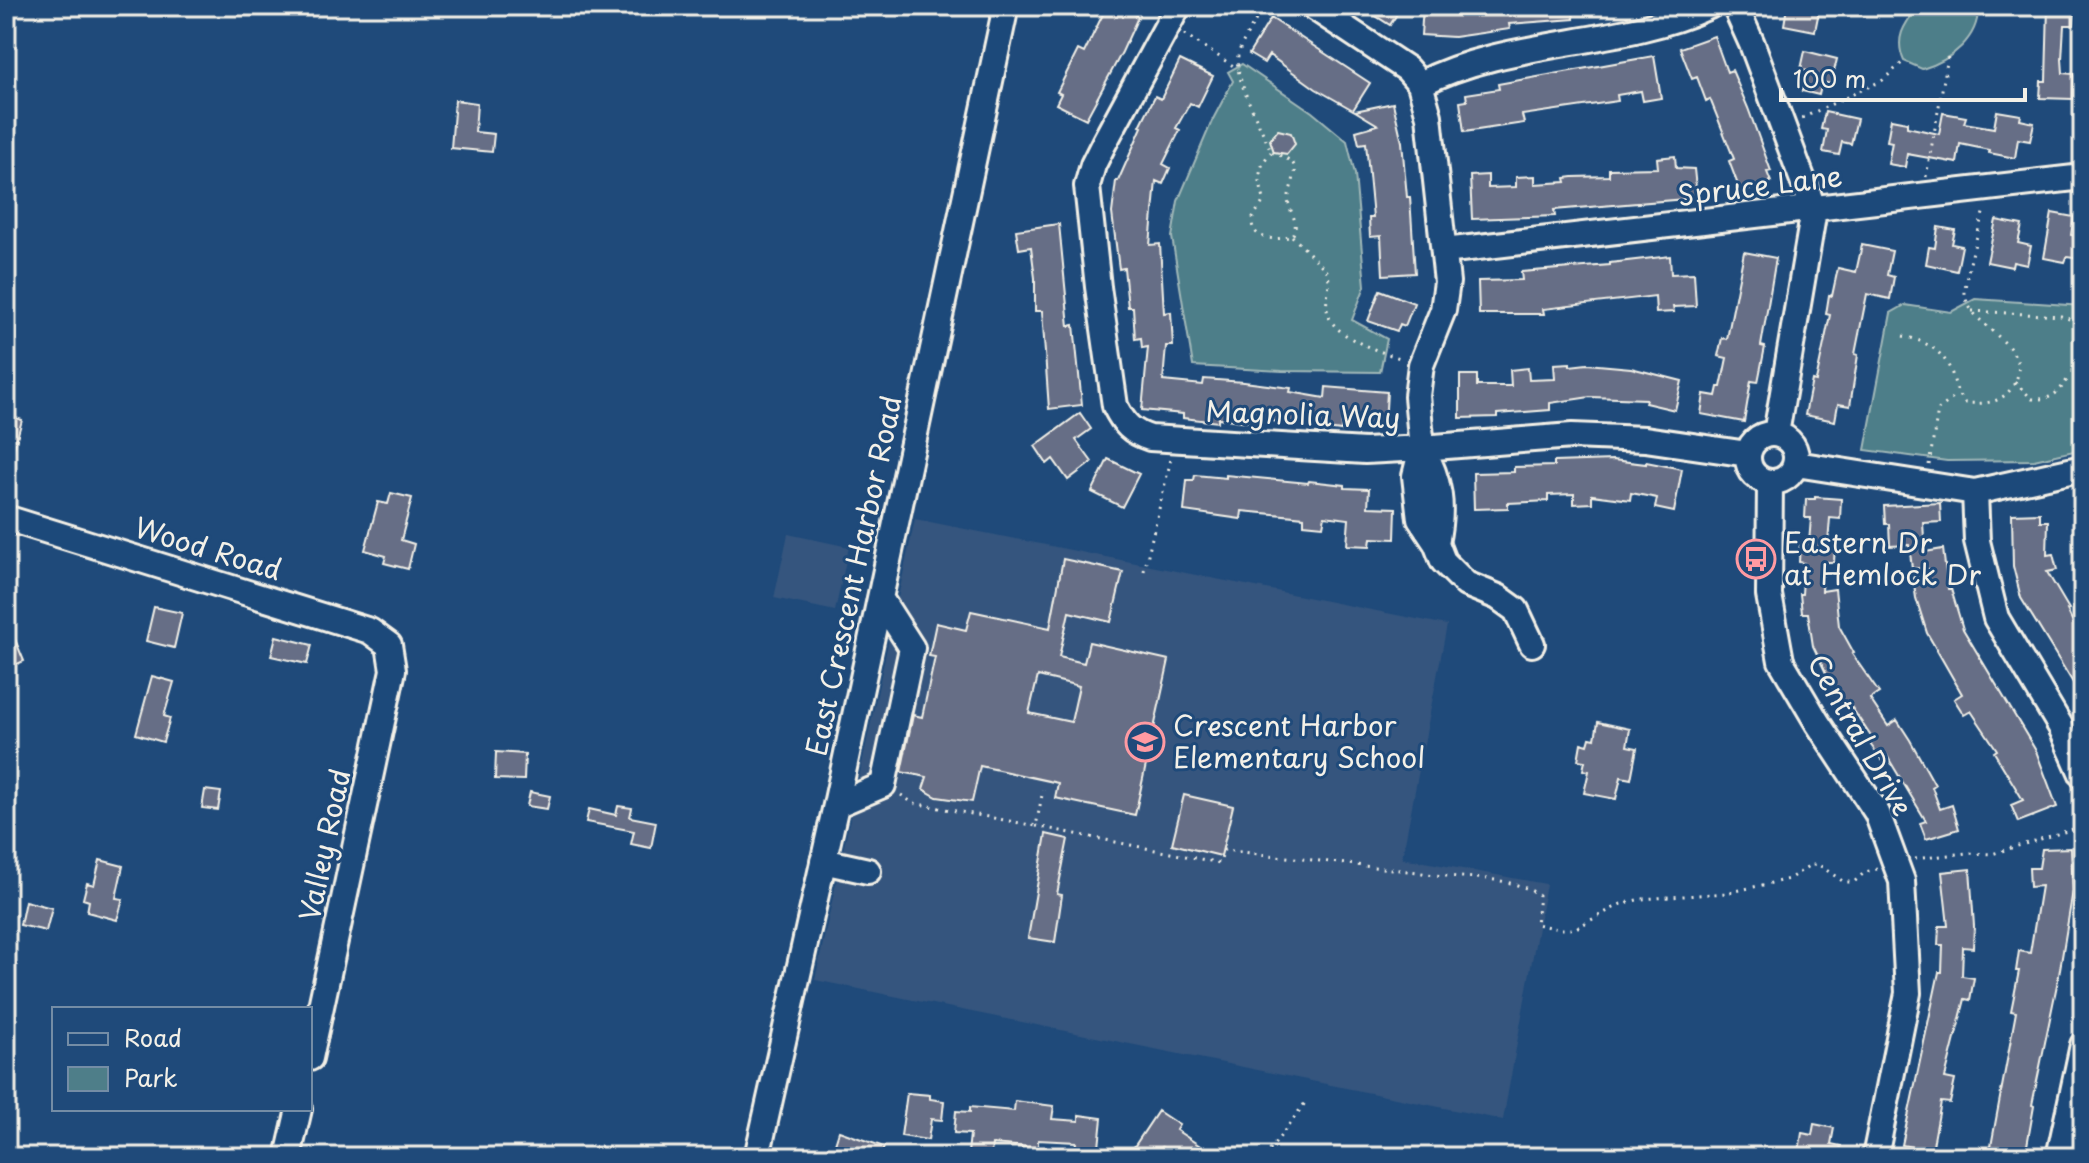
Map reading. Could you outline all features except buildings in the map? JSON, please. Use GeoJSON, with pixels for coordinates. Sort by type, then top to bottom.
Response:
{"type":"FeatureCollection","features":[{"type":"Feature","properties":{"kind":"street","name":"East Crescent Harbor Road"},"geometry":{"type":"LineString","coordinates":[[757,1157],[836,805],[1006,6]]}},
{"type":"Feature","properties":{"kind":"street"},"geometry":{"type":"LineString","coordinates":[[1312,6],[1407,69],[1420,84],[1463,64],[1656,26],[1709,6]]}},
{"type":"Feature","properties":{"kind":"street"},"geometry":{"type":"LineString","coordinates":[[1735,6],[1814,210],[1776,434]]}},
{"type":"Feature","properties":{"kind":"street","name":"Magnolia Way"},"geometry":{"type":"LineString","coordinates":[[1172,15],[1098,154],[1087,186],[1115,406],[1122,420],[1136,434],[1150,438],[1365,451],[1422,448],[1417,396],[1421,365],[1443,310],[1447,282],[1429,116],[1420,84]]}},
{"type":"Feature","properties":{"kind":"street","name":"Spruce Lane"},"geometry":{"type":"LineString","coordinates":[[1444,251],[2083,177]]}},
{"type":"Feature","properties":{"kind":"street"},"geometry":{"type":"LineString","coordinates":[[1768,434],[1776,434],[1789,441],[1794,448],[1796,464],[1789,476],[1770,483],[1762,481],[1750,470],[1748,454],[1755,441],[1768,434]]}},
{"type":"Feature","properties":{"kind":"street"},"geometry":{"type":"LineString","coordinates":[[1532,644],[1516,610],[1498,597],[1466,584],[1443,561],[1436,543],[1420,519],[1415,476],[1422,448],[1572,436],[1645,439],[1748,454]]}},
{"type":"Feature","properties":{"kind":"street"},"geometry":{"type":"LineString","coordinates":[[1796,464],[1975,492],[2083,468]]}},
{"type":"Feature","properties":{"kind":"street","name":"Central Drive"},"geometry":{"type":"LineString","coordinates":[[1770,483],[1769,595],[1781,661],[1877,813],[1902,881],[1908,993],[1875,1157]]}},
{"type":"Feature","properties":{"kind":"street"},"geometry":{"type":"LineString","coordinates":[[1975,492],[1977,541],[1996,618],[2061,727],[2083,776]]}},
{"type":"Feature","properties":{"kind":"street","name":"Wood Road"},"geometry":{"type":"LineString","coordinates":[[6,518],[370,631],[389,645]]}},
{"type":"Feature","properties":{"kind":"street"},"geometry":{"type":"LineString","coordinates":[[836,805],[883,785],[912,648],[880,598]]}},
{"type":"Feature","properties":{"kind":"street","name":"Valley Road"},"geometry":{"type":"LineString","coordinates":[[312,1049],[393,670],[389,645]]}},
{"type":"Feature","properties":{"kind":"street"},"geometry":{"type":"LineString","coordinates":[[823,861],[868,871]]}},
{"type":"Feature","properties":{"kind":"street"},"geometry":{"type":"LineString","coordinates":[[2059,1157],[2083,1045]]}},
{"type":"Feature","properties":{"kind":"street"},"geometry":{"type":"LineString","coordinates":[[288,1157],[299,1111]]}},
{"type":"Feature","properties":{"kind":"path"},"geometry":{"type":"LineString","coordinates":[[1264,6],[1238,56],[1238,69],[1271,152],[1288,158],[1296,167],[1296,178],[1288,201],[1296,220],[1292,236]]}},
{"type":"Feature","properties":{"kind":"path"},"geometry":{"type":"LineString","coordinates":[[1172,15],[1238,69]]}},
{"type":"Feature","properties":{"kind":"path"},"geometry":{"type":"LineString","coordinates":[[1923,196],[1948,57]]}},
{"type":"Feature","properties":{"kind":"path"},"geometry":{"type":"LineString","coordinates":[[1784,127],[1883,80],[1904,61]]}},
{"type":"Feature","properties":{"kind":"path"},"geometry":{"type":"LineString","coordinates":[[1271,152],[1261,165],[1259,183],[1264,199],[1254,216],[1253,227],[1272,240],[1292,236]]}},
{"type":"Feature","properties":{"kind":"path"},"geometry":{"type":"LineString","coordinates":[[1903,336],[1933,347],[1945,357],[1957,395],[1965,403],[1998,401],[2015,381],[2018,374],[2015,355],[2006,341],[1986,327],[1972,311],[1965,293],[1984,210],[1984,189]]}},
{"type":"Feature","properties":{"kind":"path"},"geometry":{"type":"LineString","coordinates":[[1292,236],[1327,271],[1330,278],[1326,308],[1332,323],[1364,346],[1421,365]]}},
{"type":"Feature","properties":{"kind":"path"},"geometry":{"type":"LineString","coordinates":[[1972,311],[2061,316],[2083,324]]}},
{"type":"Feature","properties":{"kind":"path"},"geometry":{"type":"LineString","coordinates":[[2015,381],[2032,399],[2045,400],[2058,394],[2067,380]]}},
{"type":"Feature","properties":{"kind":"path"},"geometry":{"type":"LineString","coordinates":[[1926,485],[1938,410],[1957,395]]}},
{"type":"Feature","properties":{"kind":"path"},"geometry":{"type":"LineString","coordinates":[[1144,571],[1176,440]]}},
{"type":"Feature","properties":{"kind":"path"},"geometry":{"type":"LineString","coordinates":[[883,785],[913,803],[1220,863],[1224,850],[1511,882],[1539,895],[1536,924],[1558,929],[1574,929],[1621,904],[1727,893],[1789,879],[1810,865],[1819,865],[1844,882],[1854,882],[1865,872],[1918,858],[1992,854],[2083,826]]}},
{"type":"Feature","properties":{"kind":"path"},"geometry":{"type":"LineString","coordinates":[[1036,826],[1043,790]]}},
{"type":"Feature","properties":{"kind":"path"},"geometry":{"type":"LineString","coordinates":[[1265,1157],[1305,1103]]}},
{"type":"Feature","properties":{"kind":"shaded area","name":"Crescent Harbor Elementary School"},"geometry":{"type":"Polygon","coordinates":[[[915,519],[1447,625],[1402,858],[1546,884],[1503,1120],[815,980],[915,519]]]}},
{"type":"Feature","properties":{"kind":"shaded area"},"geometry":{"type":"Polygon","coordinates":[[[788,534],[849,547],[835,611],[774,598],[788,534]]]}},
{"type":"Feature","properties":{"kind":"green space"},"geometry":{"type":"Polygon","coordinates":[[[1918,6],[1978,6],[1969,38],[1953,54],[1922,69],[1904,61],[1900,45],[1905,26],[1918,6]]]}},
{"type":"Feature","properties":{"kind":"green space"},"geometry":{"type":"Polygon","coordinates":[[[1242,64],[1312,112],[1347,141],[1355,174],[1365,286],[1352,320],[1387,339],[1380,372],[1193,366],[1172,237],[1178,201],[1212,121],[1233,81],[1228,72],[1242,64]]]}},
{"type":"Feature","properties":{"kind":"green space"},"geometry":{"type":"Polygon","coordinates":[[[1975,299],[2083,306],[2083,449],[2034,460],[1947,461],[1865,450],[1891,313],[1905,305],[1951,312],[1975,299]]]}},
{"type":"Feature","properties":{"kind":"place","name":"Eastern Dr at Hemlock Dr"},"geometry":{"type":"Point","coordinates":[1756,559]}},
{"type":"Feature","properties":{"kind":"place","name":"Crescent Harbor Elementary School"},"geometry":{"type":"Point","coordinates":[1145,742]}}]}
